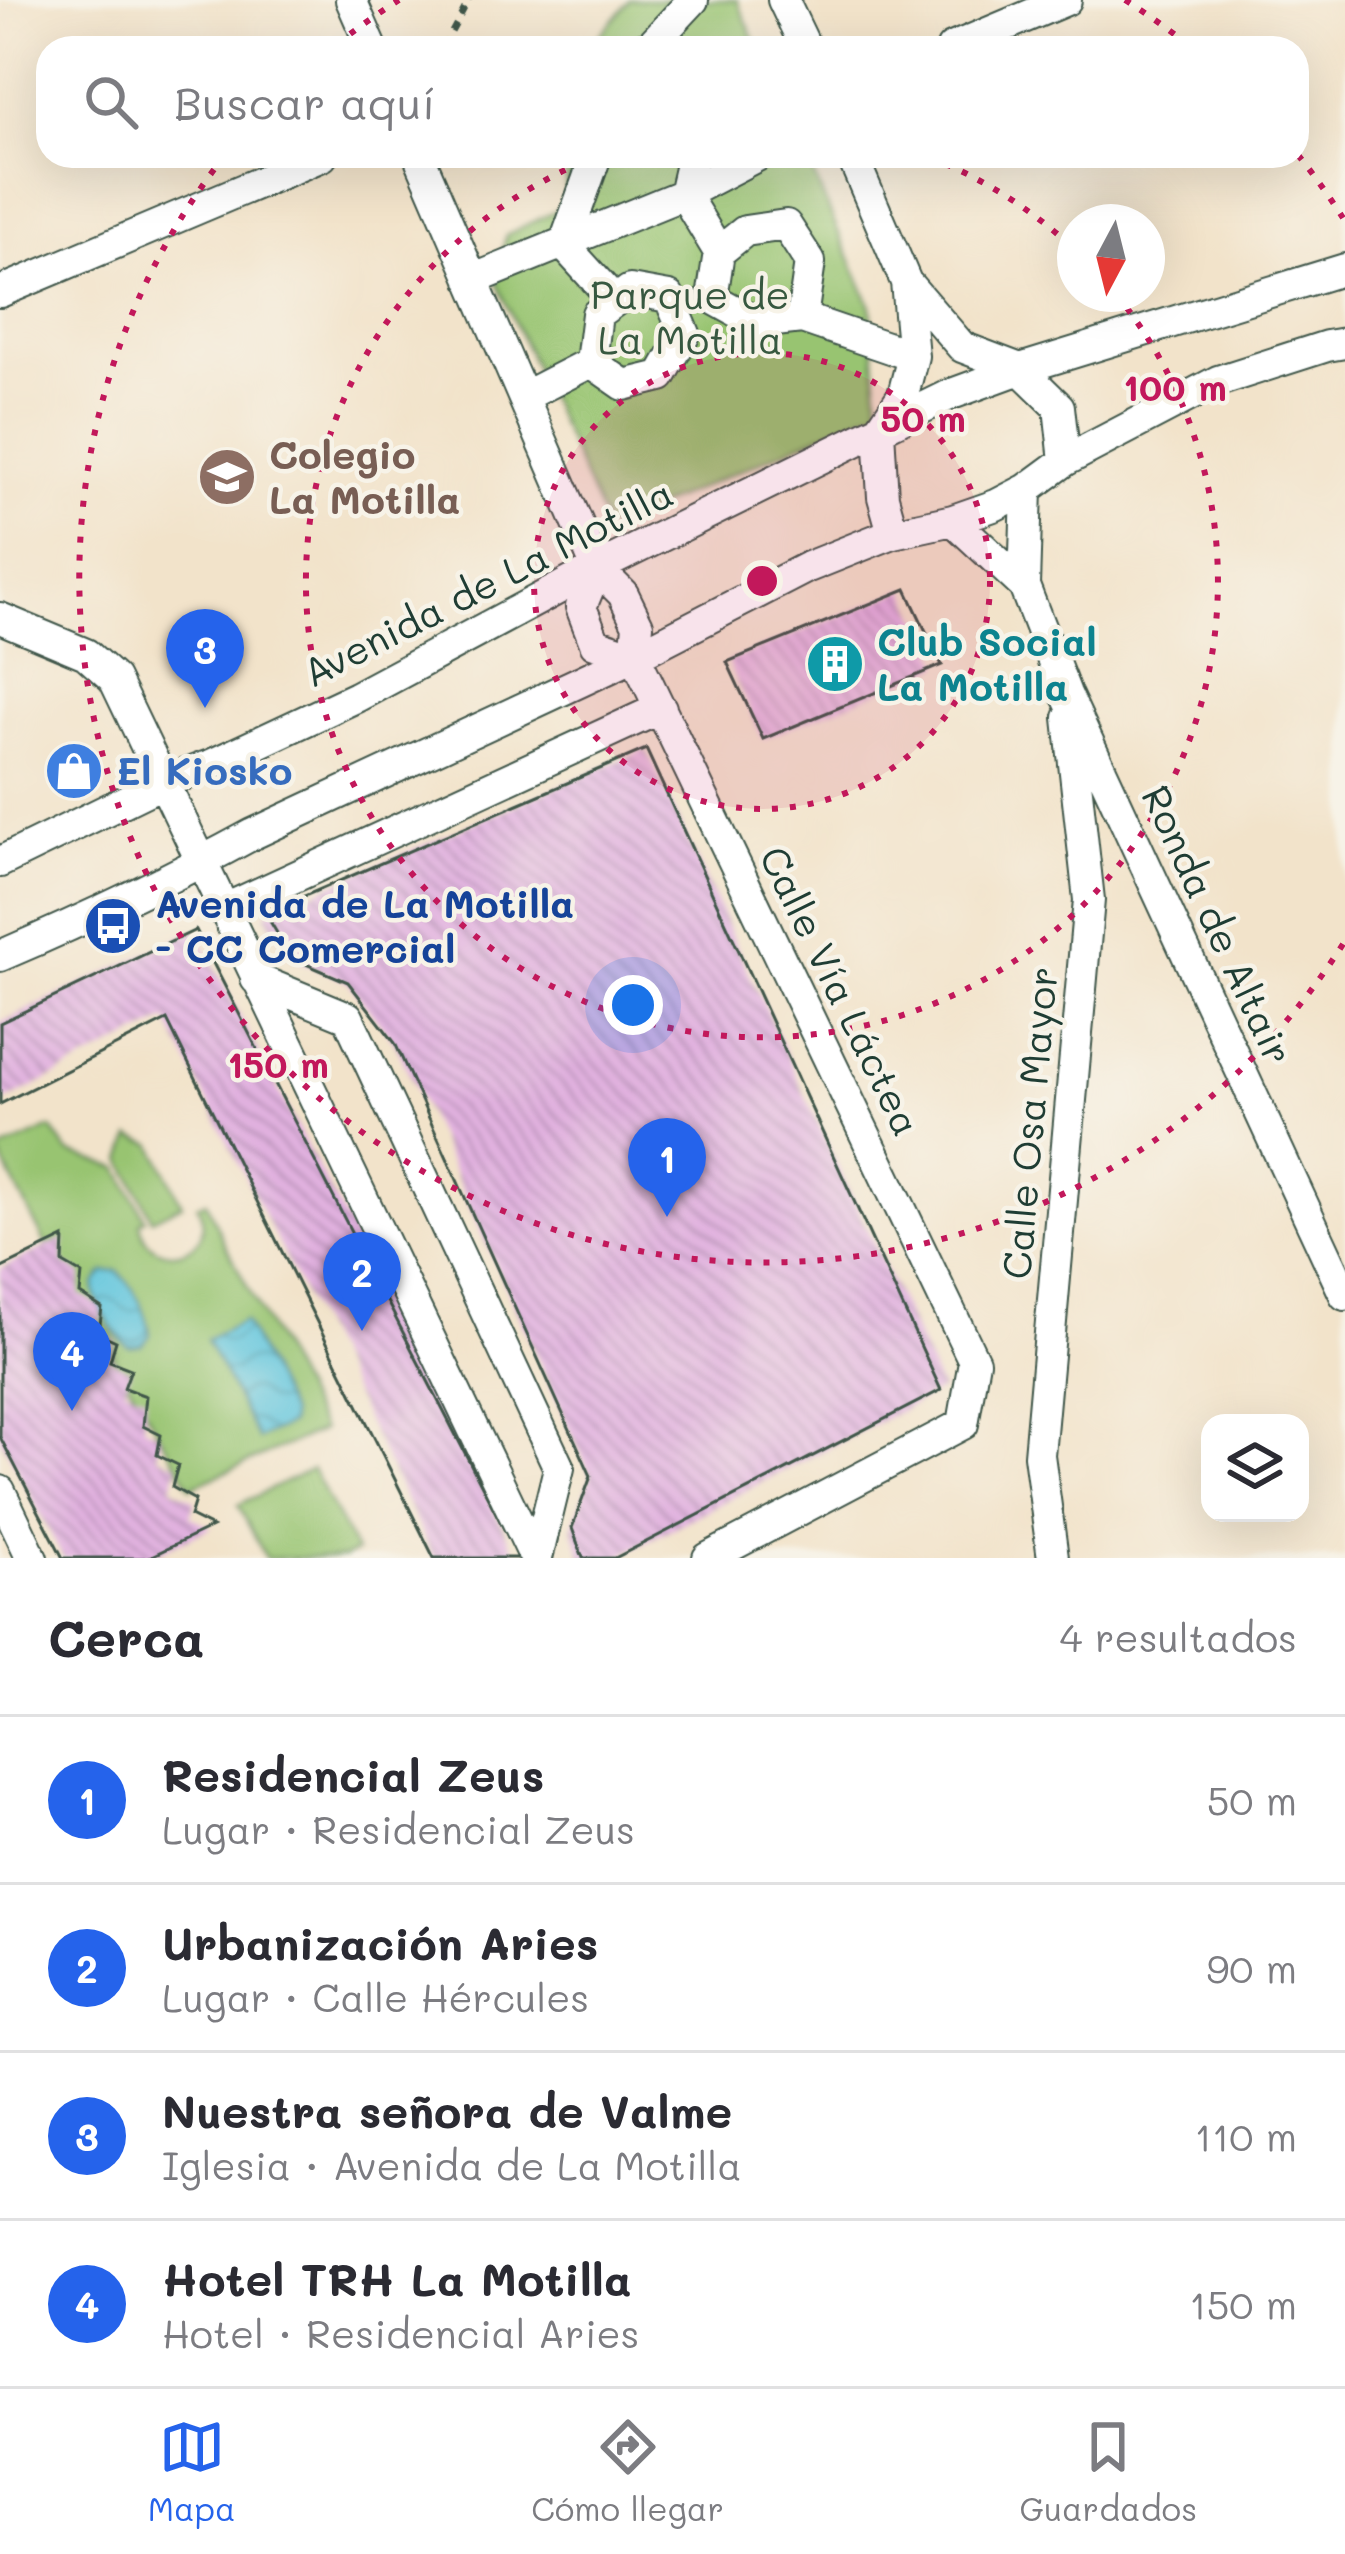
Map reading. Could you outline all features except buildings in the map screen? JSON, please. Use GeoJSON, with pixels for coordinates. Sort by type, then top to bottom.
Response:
{"type":"FeatureCollection","features":[{"type":"Feature","properties":{"kind":"street"},"geometry":{"type":"LineString","coordinates":[[352,0],[367,36]]}},
{"type":"Feature","properties":{"kind":"street"},"geometry":{"type":"LineString","coordinates":[[658,36],[693,0]]}},
{"type":"Feature","properties":{"kind":"street"},"geometry":{"type":"LineString","coordinates":[[783,0],[800,36]]}},
{"type":"Feature","properties":{"kind":"street"},"geometry":{"type":"LineString","coordinates":[[980,36],[1066,0]]}},
{"type":"Feature","properties":{"kind":"street"},"geometry":{"type":"LineString","coordinates":[[0,292],[294,168]]}},
{"type":"Feature","properties":{"kind":"street"},"geometry":{"type":"LineString","coordinates":[[424,168],[597,568],[623,594],[638,625],[634,656]]}},
{"type":"Feature","properties":{"kind":"street"},"geometry":{"type":"LineString","coordinates":[[564,245],[592,168]]}},
{"type":"Feature","properties":{"kind":"street"},"geometry":{"type":"LineString","coordinates":[[690,168],[683,194],[719,252],[712,298]]}},
{"type":"Feature","properties":{"kind":"street"},"geometry":{"type":"LineString","coordinates":[[472,280],[564,245],[734,168]]}},
{"type":"Feature","properties":{"kind":"street"},"geometry":{"type":"LineString","coordinates":[[857,168],[906,282],[962,347],[1020,369],[1059,407],[1065,461]]}},
{"type":"Feature","properties":{"kind":"street"},"geometry":{"type":"LineString","coordinates":[[719,252],[745,231],[786,225],[810,262],[802,317]]}},
{"type":"Feature","properties":{"kind":"street"},"geometry":{"type":"LineString","coordinates":[[564,245],[614,301]]}},
{"type":"Feature","properties":{"kind":"street","name":"Avenida de La Motilla"},"geometry":{"type":"LineString","coordinates":[[0,862],[164,782],[356,697],[597,568],[949,395],[1345,269]]}},
{"type":"Feature","properties":{"kind":"street"},"geometry":{"type":"LineString","coordinates":[[893,533],[883,497],[879,431],[903,395],[913,356],[906,282]]}},
{"type":"Feature","properties":{"kind":"street"},"geometry":{"type":"LineString","coordinates":[[630,290],[669,297],[685,334],[661,376],[624,385],[591,362],[597,314],[630,290]]}},
{"type":"Feature","properties":{"kind":"street"},"geometry":{"type":"LineString","coordinates":[[712,298],[758,323],[802,317],[913,356]]}},
{"type":"Feature","properties":{"kind":"street"},"geometry":{"type":"LineString","coordinates":[[676,313],[712,298]]}},
{"type":"Feature","properties":{"kind":"street"},"geometry":{"type":"LineString","coordinates":[[2,953],[634,656],[808,567],[893,533],[996,505],[1065,461],[1218,381],[1345,343]]}},
{"type":"Feature","properties":{"kind":"street"},"geometry":{"type":"LineString","coordinates":[[523,397],[591,362]]}},
{"type":"Feature","properties":{"kind":"street","name":"Ronda de Altair"},"geometry":{"type":"LineString","coordinates":[[1027,489],[1024,586],[1066,694],[1345,1295]]}},
{"type":"Feature","properties":{"kind":"street","name":"Ronda de Altair"},"geometry":{"type":"LineString","coordinates":[[952,520],[1024,586]]}},
{"type":"Feature","properties":{"kind":"street"},"geometry":{"type":"LineString","coordinates":[[597,568],[581,607],[596,643],[634,656]]}},
{"type":"Feature","properties":{"kind":"street"},"geometry":{"type":"LineString","coordinates":[[0,618],[86,654],[114,679],[536,1558]]}},
{"type":"Feature","properties":{"kind":"street","name":"Calle Vía Láctea"},"geometry":{"type":"LineString","coordinates":[[634,656],[974,1361],[963,1424],[708,1558]]}},
{"type":"Feature","properties":{"kind":"street","name":"Calle Osa Mayor"},"geometry":{"type":"LineString","coordinates":[[1053,1558],[1039,1456],[1089,900],[1066,694]]}},
{"type":"Feature","properties":{"kind":"street"},"geometry":{"type":"LineString","coordinates":[[223,910],[661,708]]}},
{"type":"Feature","properties":{"kind":"street"},"geometry":{"type":"LineString","coordinates":[[256,979],[348,1017],[559,1468],[536,1558]]}},
{"type":"Feature","properties":{"kind":"street"},"geometry":{"type":"LineString","coordinates":[[0,1491],[32,1558]]}},
{"type":"Feature","properties":{"kind":"path"},"geometry":{"type":"LineString","coordinates":[[450,36],[469,0]]}},
{"type":"Feature","properties":{"kind":"green space"},"geometry":{"type":"Polygon","coordinates":[[[630,0],[737,0],[753,36],[599,36],[630,0]]]}},
{"type":"Feature","properties":{"kind":"green space","name":"Parque de La Motilla"},"geometry":{"type":"Polygon","coordinates":[[[567,168],[810,168],[871,306],[879,409],[607,529],[497,283],[506,235],[565,206],[567,168]]]}},
{"type":"Feature","properties":{"kind":"green space"},"geometry":{"type":"Polygon","coordinates":[[[51,1128],[69,1153],[119,1168],[145,1219],[140,1222],[145,1238],[155,1248],[180,1252],[192,1246],[203,1222],[197,1205],[206,1201],[322,1430],[191,1487],[43,1239],[0,1155],[51,1128]]]}},
{"type":"Feature","properties":{"kind":"green space"},"geometry":{"type":"Polygon","coordinates":[[[131,1137],[153,1144],[182,1204],[152,1219],[123,1160],[131,1137]]]}},
{"type":"Feature","properties":{"kind":"green space"},"geometry":{"type":"Polygon","coordinates":[[[312,1469],[356,1552],[344,1558],[266,1558],[238,1505],[312,1469]]]}},
{"type":"Feature","properties":{"kind":"water"},"geometry":{"type":"Polygon","coordinates":[[[118,1271],[135,1292],[146,1318],[150,1335],[142,1345],[124,1343],[97,1298],[98,1279],[104,1272],[118,1271]]]}},
{"type":"Feature","properties":{"kind":"water"},"geometry":{"type":"Polygon","coordinates":[[[244,1321],[290,1414],[290,1424],[258,1439],[206,1340],[244,1321]]]}},
{"type":"Feature","properties":{"kind":"place","name":"Colegio La Motilla"},"geometry":{"type":"Point","coordinates":[227,477]}},
{"type":"Feature","properties":{"kind":"place","name":"Club Social La Motilla"},"geometry":{"type":"Point","coordinates":[835,664]}},
{"type":"Feature","properties":{"kind":"place","name":"Nuestra señora de Valme"},"geometry":{"type":"Point","coordinates":[205,708]}},
{"type":"Feature","properties":{"kind":"place","name":"El Kiosko"},"geometry":{"type":"Point","coordinates":[74,771]}},
{"type":"Feature","properties":{"kind":"place","name":"Avenida de La Motilla - CC Comercial"},"geometry":{"type":"Point","coordinates":[113,926]}},
{"type":"Feature","properties":{"kind":"place","name":"Residencial Zeus"},"geometry":{"type":"Point","coordinates":[667,1217]}},
{"type":"Feature","properties":{"kind":"place","name":"Urbanización Aries"},"geometry":{"type":"Point","coordinates":[362,1331]}},
{"type":"Feature","properties":{"kind":"place","name":"Hotel TRH La Motilla"},"geometry":{"type":"Point","coordinates":[72,1411]}}]}
